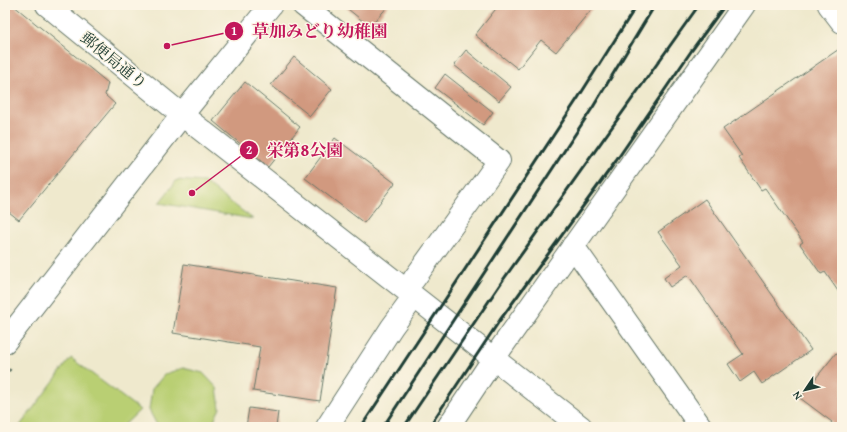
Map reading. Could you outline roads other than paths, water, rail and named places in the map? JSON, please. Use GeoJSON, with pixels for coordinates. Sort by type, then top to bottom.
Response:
{"type":"FeatureCollection","features":[{"type":"Feature","properties":{"kind":"street","name":"郵便局通り"},"geometry":{"type":"LineString","coordinates":[[47,5],[182,115],[414,288],[494,358],[581,427]]}},
{"type":"Feature","properties":{"kind":"street"},"geometry":{"type":"LineString","coordinates":[[5,342],[182,115],[271,5]]}},
{"type":"Feature","properties":{"kind":"street"},"geometry":{"type":"LineString","coordinates":[[303,5],[499,160],[414,288],[392,327],[327,427]]}},
{"type":"Feature","properties":{"kind":"street"},"geometry":{"type":"LineString","coordinates":[[448,427],[494,358],[744,5]]}},
{"type":"Feature","properties":{"kind":"street"},"geometry":{"type":"LineString","coordinates":[[830,5],[842,22]]}},
{"type":"Feature","properties":{"kind":"street"},"geometry":{"type":"LineString","coordinates":[[573,246],[700,427]]}},
{"type":"Feature","properties":{"kind":"railway"},"geometry":{"type":"LineString","coordinates":[[361,427],[578,98],[637,5]]}},
{"type":"Feature","properties":{"kind":"railway"},"geometry":{"type":"LineString","coordinates":[[383,427],[593,107],[655,5]]}},
{"type":"Feature","properties":{"kind":"railway"},"geometry":{"type":"LineString","coordinates":[[404,427],[503,280],[699,5]]}},
{"type":"Feature","properties":{"kind":"railway"},"geometry":{"type":"LineString","coordinates":[[429,427],[500,320],[616,161],[692,50],[725,5]]}},
{"type":"Feature","properties":{"kind":"place","name":"草加みどり幼稚園"},"geometry":{"type":"Point","coordinates":[167,46]}},
{"type":"Feature","properties":{"kind":"place","name":"栄第8公園"},"geometry":{"type":"Point","coordinates":[192,193]}}]}
